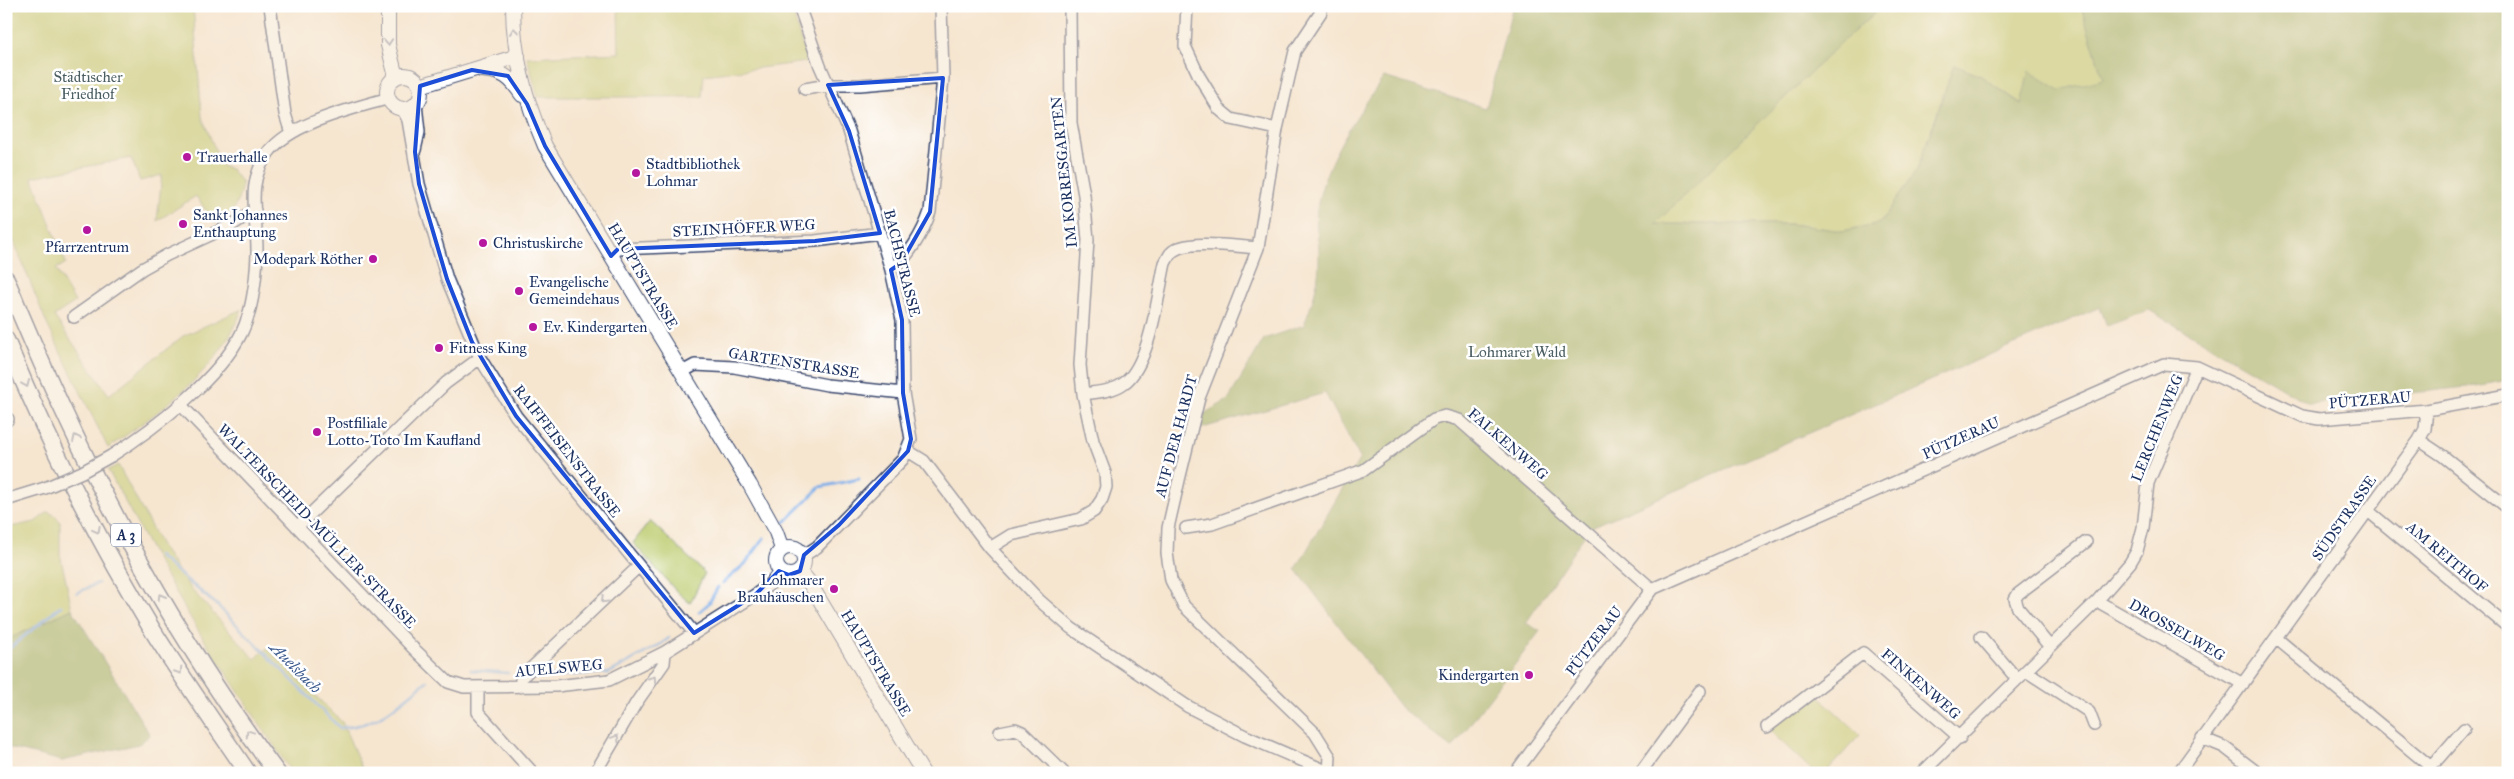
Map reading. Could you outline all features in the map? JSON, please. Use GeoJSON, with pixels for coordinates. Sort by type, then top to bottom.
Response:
{"type":"FeatureCollection","features":[{"type":"Feature","properties":{"kind":"highway","name":"A 3"},"geometry":{"type":"LineString","coordinates":[[6,279],[59,403],[134,551],[174,620],[277,773]]}},
{"type":"Feature","properties":{"kind":"highway","name":"A 3"},"geometry":{"type":"LineString","coordinates":[[6,340],[47,433],[113,560],[153,631],[248,773]]}},
{"type":"Feature","properties":{"kind":"main road"},"geometry":{"type":"LineString","coordinates":[[388,6],[388,45],[396,77]]}},
{"type":"Feature","properties":{"kind":"main road","name":"HAUPTSTRASSE"},"geometry":{"type":"LineString","coordinates":[[513,6],[513,29],[528,104],[545,146],[750,485],[774,529],[782,549]]}},
{"type":"Feature","properties":{"kind":"main road"},"geometry":{"type":"LineString","coordinates":[[420,86],[518,56]]}},
{"type":"Feature","properties":{"kind":"main road"},"geometry":{"type":"LineString","coordinates":[[472,70],[501,72],[514,83],[528,104]]}},
{"type":"Feature","properties":{"kind":"main road"},"geometry":{"type":"LineString","coordinates":[[407,75],[413,77],[420,86],[421,92],[416,104],[402,108],[394,105],[388,98],[388,86],[396,77],[407,75]]}},
{"type":"Feature","properties":{"kind":"main road"},"geometry":{"type":"LineString","coordinates":[[793,547],[803,556],[804,564],[800,571],[789,575],[780,570],[776,561],[782,549],[793,547]]}},
{"type":"Feature","properties":{"kind":"main road","name":"HAUPTSTRASSE"},"geometry":{"type":"LineString","coordinates":[[800,571],[809,582],[923,773]]}},
{"type":"Feature","properties":{"kind":"street"},"geometry":{"type":"LineString","coordinates":[[270,6],[285,114],[291,133]]}},
{"type":"Feature","properties":{"kind":"street","name":"BACHSTRASSE"},"geometry":{"type":"LineString","coordinates":[[799,6],[828,84],[849,131],[891,270],[902,320],[903,394],[911,439],[908,450]]}},
{"type":"Feature","properties":{"kind":"street"},"geometry":{"type":"LineString","coordinates":[[891,270],[901,263],[927,223],[930,212],[942,78],[941,6]]}},
{"type":"Feature","properties":{"kind":"street","name":"IM KORRESGARTEN"},"geometry":{"type":"LineString","coordinates":[[990,548],[1011,535],[1081,519],[1094,511],[1106,487],[1104,473],[1093,441],[1083,394],[1080,366],[1088,240],[1084,195],[1071,123],[1070,6]]}},
{"type":"Feature","properties":{"kind":"street"},"geometry":{"type":"LineString","coordinates":[[1187,6],[1186,46],[1199,76],[1219,109],[1231,119],[1277,129]]}},
{"type":"Feature","properties":{"kind":"street","name":"AUF DER HARDT"},"geometry":{"type":"LineString","coordinates":[[1321,6],[1321,12],[1295,51],[1277,129],[1258,248],[1199,398],[1168,528],[1167,553],[1171,580],[1184,606],[1315,734],[1330,757],[1330,772]]}},
{"type":"Feature","properties":{"kind":"street"},"geometry":{"type":"LineString","coordinates":[[805,89],[828,84],[860,84],[942,78]]}},
{"type":"Feature","properties":{"kind":"street"},"geometry":{"type":"LineString","coordinates":[[6,500],[45,488],[82,472],[142,437],[180,404],[221,362],[242,332],[254,284],[257,253],[253,188],[256,173],[270,150],[291,133],[388,98]]}},
{"type":"Feature","properties":{"kind":"street","name":"RAIFFEISENSTRASSE"},"geometry":{"type":"LineString","coordinates":[[415,152],[419,132],[416,104]]}},
{"type":"Feature","properties":{"kind":"street","name":"RAIFFEISENSTRASSE"},"geometry":{"type":"LineString","coordinates":[[402,108],[408,120],[420,184],[447,279],[480,358],[516,416],[694,633]]}},
{"type":"Feature","properties":{"kind":"street"},"geometry":{"type":"LineString","coordinates":[[74,317],[142,269],[167,255],[232,225],[255,210]]}},
{"type":"Feature","properties":{"kind":"street","name":"STEINHÖFER WEG"},"geometry":{"type":"LineString","coordinates":[[611,256],[618,249],[815,241],[880,233]]}},
{"type":"Feature","properties":{"kind":"street"},"geometry":{"type":"LineString","coordinates":[[1083,394],[1116,388],[1125,383],[1138,367],[1165,263],[1171,252],[1181,247],[1210,245],[1258,248]]}},
{"type":"Feature","properties":{"kind":"street"},"geometry":{"type":"LineString","coordinates":[[298,527],[446,383],[480,358]]}},
{"type":"Feature","properties":{"kind":"street","name":"PÜTZERAU"},"geometry":{"type":"LineString","coordinates":[[1515,773],[1652,589],[2056,412],[2147,370],[2164,364],[2198,367],[2302,416],[2318,419],[2427,410],[2508,395]]}},
{"type":"Feature","properties":{"kind":"street","name":"GARTENSTRASSE"},"geometry":{"type":"LineString","coordinates":[[682,372],[695,365],[734,367],[827,385],[903,394]]}},
{"type":"Feature","properties":{"kind":"street","name":"LERCHENWEG"},"geometry":{"type":"LineString","coordinates":[[1922,773],[1960,738],[2097,601],[2130,563],[2137,551],[2143,528],[2148,483],[2198,367]]}},
{"type":"Feature","properties":{"kind":"street","name":"WALTERSCHEID-MÜLLER-STRASSE"},"geometry":{"type":"LineString","coordinates":[[180,404],[433,668]]}},
{"type":"Feature","properties":{"kind":"street","name":"SÜDSTRASSE"},"geometry":{"type":"LineString","coordinates":[[2178,773],[2419,440],[2425,429],[2427,410]]}},
{"type":"Feature","properties":{"kind":"street","name":"FALKENWEG"},"geometry":{"type":"LineString","coordinates":[[1186,528],[1212,524],[1364,470],[1434,419],[1446,416],[1459,420],[1652,589]]}},
{"type":"Feature","properties":{"kind":"street"},"geometry":{"type":"LineString","coordinates":[[2419,440],[2443,456],[2508,508]]}},
{"type":"Feature","properties":{"kind":"street"},"geometry":{"type":"LineString","coordinates":[[803,556],[817,547],[839,525],[903,459],[908,450],[924,461],[990,548],[1040,601],[1071,628],[1187,706],[1245,736],[1330,772]]}},
{"type":"Feature","properties":{"kind":"street","name":"AM REITHOF"},"geometry":{"type":"LineString","coordinates":[[2367,510],[2508,627]]}},
{"type":"Feature","properties":{"kind":"street"},"geometry":{"type":"LineString","coordinates":[[2050,647],[2018,608],[2015,599],[2018,594],[2086,542]]}},
{"type":"Feature","properties":{"kind":"street"},"geometry":{"type":"LineString","coordinates":[[521,687],[521,678],[639,566]]}},
{"type":"Feature","properties":{"kind":"street","name":"AUELSWEG"},"geometry":{"type":"LineString","coordinates":[[433,668],[448,682],[478,689],[556,686],[609,680],[665,652],[755,595],[770,584],[780,570]]}},
{"type":"Feature","properties":{"kind":"street","name":"DROSSELWEG"},"geometry":{"type":"LineString","coordinates":[[2097,601],[2243,684]]}},
{"type":"Feature","properties":{"kind":"street"},"geometry":{"type":"LineString","coordinates":[[1981,637],[2017,679]]}},
{"type":"Feature","properties":{"kind":"street"},"geometry":{"type":"LineString","coordinates":[[2276,638],[2431,766],[2464,729]]}},
{"type":"Feature","properties":{"kind":"street"},"geometry":{"type":"LineString","coordinates":[[595,773],[636,703],[664,663],[665,652]]}},
{"type":"Feature","properties":{"kind":"street","name":"FINKENWEG"},"geometry":{"type":"LineString","coordinates":[[1767,727],[1862,653],[1960,738]]}},
{"type":"Feature","properties":{"kind":"street"},"geometry":{"type":"LineString","coordinates":[[2026,671],[2089,712],[2094,725]]}},
{"type":"Feature","properties":{"kind":"street"},"geometry":{"type":"LineString","coordinates":[[478,689],[478,712],[533,773]]}},
{"type":"Feature","properties":{"kind":"street"},"geometry":{"type":"LineString","coordinates":[[1640,773],[1700,691]]}},
{"type":"Feature","properties":{"kind":"street"},"geometry":{"type":"LineString","coordinates":[[1000,732],[1015,729],[1022,732],[1064,773]]}},
{"type":"Feature","properties":{"kind":"street"},"geometry":{"type":"LineString","coordinates":[[2202,738],[2224,747],[2258,773]]}},
{"type":"Feature","properties":{"kind":"highlighted area"},"geometry":{"type":"Polygon","coordinates":[[[472,70],[508,76],[527,104],[545,146],[611,256],[618,249],[815,241],[880,233],[849,131],[828,85],[943,78],[930,212],[901,263],[891,270],[902,320],[903,393],[911,439],[908,451],[839,525],[804,555],[800,571],[789,575],[779,571],[755,595],[694,633],[516,416],[472,342],[447,279],[419,184],[415,152],[420,86],[472,70]]]}},
{"type":"Feature","properties":{"kind":"green space","name":"Städtischer Friedhof"},"geometry":{"type":"Polygon","coordinates":[[[6,6],[193,6],[202,117],[222,166],[231,169],[242,183],[234,208],[226,217],[215,224],[196,196],[157,221],[162,175],[140,181],[131,158],[32,177],[66,263],[56,269],[75,302],[54,316],[109,395],[183,336],[242,309],[232,331],[219,352],[204,370],[167,404],[108,448],[47,324],[6,222],[6,6]]]}},
{"type":"Feature","properties":{"kind":"green space"},"geometry":{"type":"Polygon","coordinates":[[[618,6],[791,6],[807,62],[704,75],[702,97],[538,97],[527,57],[619,53],[618,6]]]}},
{"type":"Feature","properties":{"kind":"green space","name":"Lohmarer Wald"},"geometry":{"type":"Polygon","coordinates":[[[1513,6],[1883,6],[1844,40],[1655,224],[1791,224],[1843,231],[1880,223],[1917,170],[1954,65],[1981,76],[2021,104],[2029,71],[2060,90],[2103,79],[2081,6],[2508,6],[2508,380],[2476,386],[2309,404],[2149,310],[2107,326],[2100,307],[1589,528],[1526,623],[1540,631],[1452,748],[1401,708],[1296,569],[1360,458],[1325,393],[1199,429],[1205,413],[1228,400],[1264,339],[1304,325],[1317,281],[1319,249],[1317,209],[1321,191],[1334,156],[1343,139],[1384,77],[1486,108],[1513,6]]]}},
{"type":"Feature","properties":{"kind":"green space"},"geometry":{"type":"Polygon","coordinates":[[[1883,6],[2081,6],[2103,79],[2022,104],[1981,76],[1954,66],[1917,170],[1880,223],[1843,231],[1791,224],[1654,224],[1844,40],[1883,6]]]}},
{"type":"Feature","properties":{"kind":"green space"},"geometry":{"type":"Polygon","coordinates":[[[118,465],[163,549],[191,589],[255,659],[267,648],[342,722],[364,773],[292,773],[199,632],[152,552],[108,470],[118,465]]]}},
{"type":"Feature","properties":{"kind":"green space"},"geometry":{"type":"Polygon","coordinates":[[[48,512],[56,516],[60,522],[60,554],[72,609],[42,623],[6,654],[6,528],[35,522],[48,512]]]}},
{"type":"Feature","properties":{"kind":"green space"},"geometry":{"type":"Polygon","coordinates":[[[650,521],[705,573],[690,603],[677,592],[633,543],[650,521]]]}},
{"type":"Feature","properties":{"kind":"green space"},"geometry":{"type":"Polygon","coordinates":[[[72,609],[150,735],[139,744],[62,761],[6,747],[6,640],[72,609]]]}},
{"type":"Feature","properties":{"kind":"green space"},"geometry":{"type":"Polygon","coordinates":[[[1816,694],[1860,735],[1825,773],[1815,773],[1769,730],[1816,694]]]}},
{"type":"Feature","properties":{"kind":"waterway","name":"Auelsbach"},"geometry":{"type":"LineString","coordinates":[[785,522],[820,487],[859,479]]}},
{"type":"Feature","properties":{"kind":"waterway","name":"Auelsbach"},"geometry":{"type":"LineString","coordinates":[[723,583],[746,563],[764,538]]}},
{"type":"Feature","properties":{"kind":"waterway","name":"Auelsbach"},"geometry":{"type":"LineString","coordinates":[[158,556],[218,606],[340,728],[367,723],[377,718],[397,706],[427,681]]}},
{"type":"Feature","properties":{"kind":"waterway","name":"Auelsbach"},"geometry":{"type":"LineString","coordinates":[[77,593],[98,583]]}},
{"type":"Feature","properties":{"kind":"waterway","name":"Auelsbach"},"geometry":{"type":"LineString","coordinates":[[699,612],[709,603],[718,587]]}},
{"type":"Feature","properties":{"kind":"waterway","name":"Auelsbach"},"geometry":{"type":"LineString","coordinates":[[6,651],[61,606]]}},
{"type":"Feature","properties":{"kind":"waterway","name":"Auelsbach"},"geometry":{"type":"LineString","coordinates":[[538,677],[609,673],[669,638]]}},
{"type":"Feature","properties":{"kind":"waterway","name":"Auelsbach"},"geometry":{"type":"LineString","coordinates":[[471,670],[508,673]]}},
{"type":"Feature","properties":{"kind":"place","name":"Trauerhalle"},"geometry":{"type":"Point","coordinates":[187,157]}},
{"type":"Feature","properties":{"kind":"place","name":"Stadtbibliothek Lohmar"},"geometry":{"type":"Point","coordinates":[636,173]}},
{"type":"Feature","properties":{"kind":"place","name":"Sankt Johannes Enthauptung"},"geometry":{"type":"Point","coordinates":[183,224]}},
{"type":"Feature","properties":{"kind":"place","name":"Pfarrzentrum"},"geometry":{"type":"Point","coordinates":[87,230]}},
{"type":"Feature","properties":{"kind":"place","name":"Christuskirche"},"geometry":{"type":"Point","coordinates":[483,243]}},
{"type":"Feature","properties":{"kind":"place","name":"Modepark Röther"},"geometry":{"type":"Point","coordinates":[373,259]}},
{"type":"Feature","properties":{"kind":"place","name":"Evangelische Gemeindehaus"},"geometry":{"type":"Point","coordinates":[519,291]}},
{"type":"Feature","properties":{"kind":"place","name":"Ev. Kindergarten"},"geometry":{"type":"Point","coordinates":[533,327]}},
{"type":"Feature","properties":{"kind":"place","name":"Fitness King"},"geometry":{"type":"Point","coordinates":[439,348]}},
{"type":"Feature","properties":{"kind":"place","name":"Postfiliale Lotto-Toto Im Kaufland"},"geometry":{"type":"Point","coordinates":[317,432]}},
{"type":"Feature","properties":{"kind":"place","name":"Lohmarer Brauhäuschen"},"geometry":{"type":"Point","coordinates":[834,589]}},
{"type":"Feature","properties":{"kind":"place","name":"Kindergarten"},"geometry":{"type":"Point","coordinates":[1529,675]}}]}
